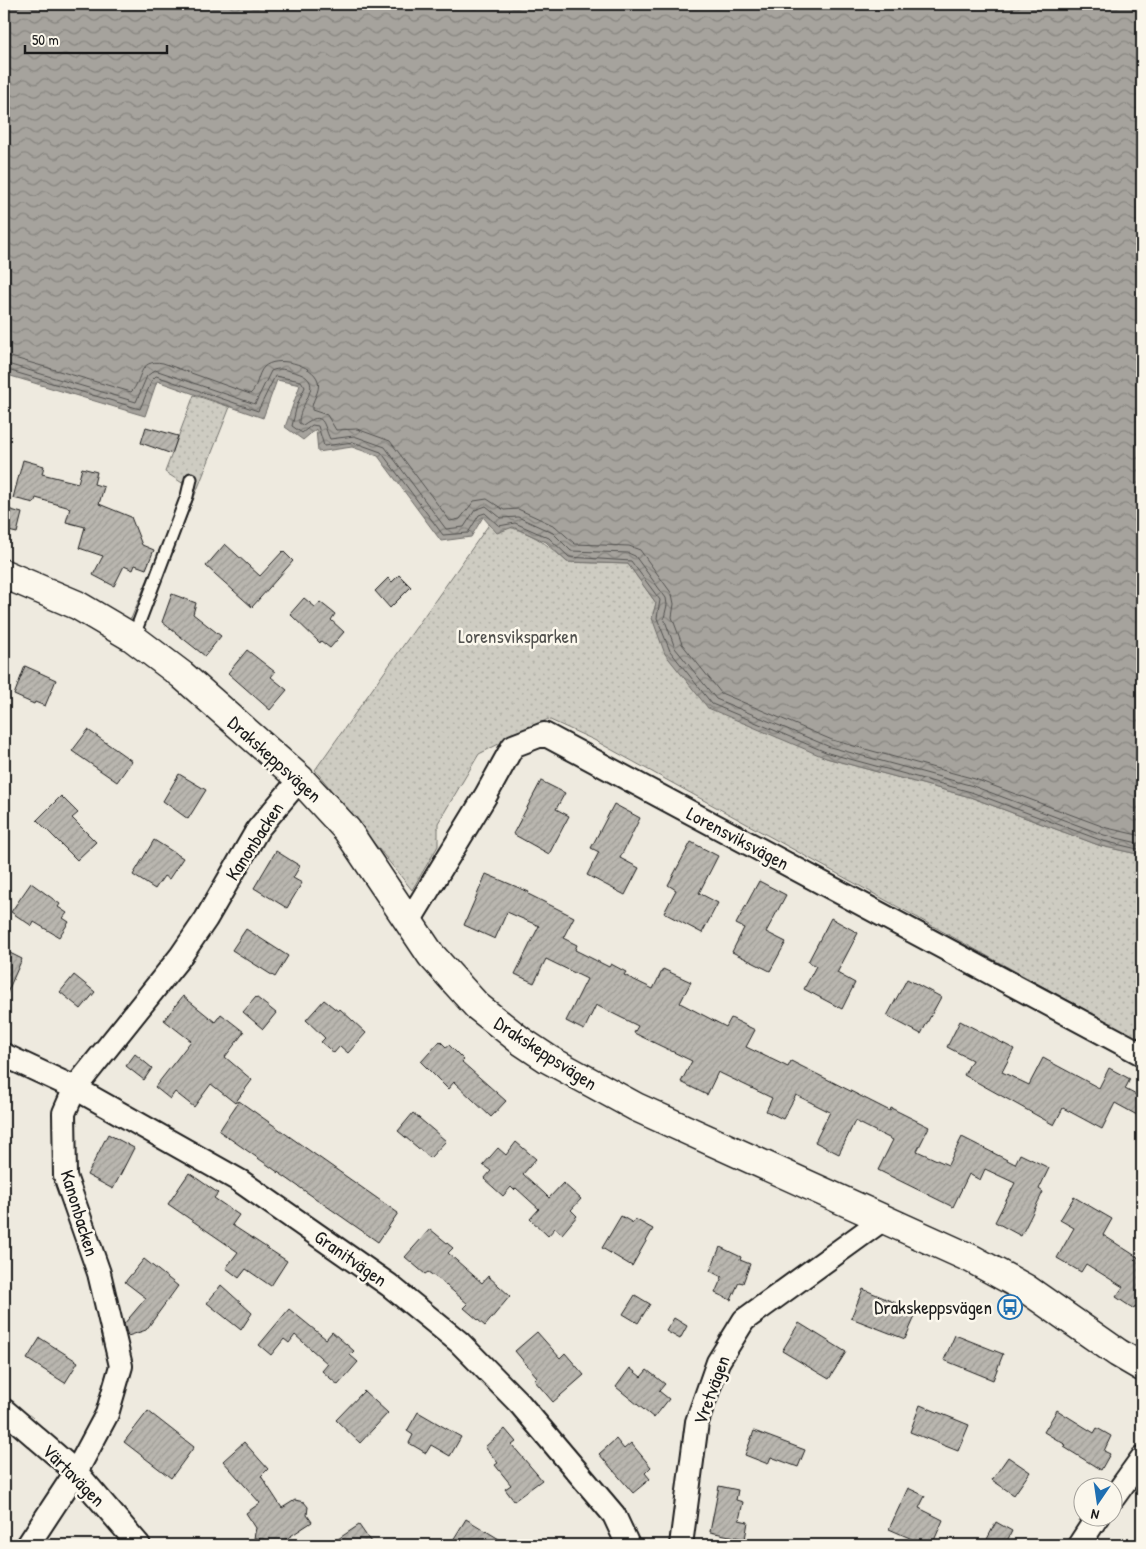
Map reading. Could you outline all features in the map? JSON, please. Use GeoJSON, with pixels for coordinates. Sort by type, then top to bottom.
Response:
{"type":"FeatureCollection","features":[{"type":"Feature","properties":{"kind":"street","name":"Drakskeppsvägen"},"geometry":{"type":"LineString","coordinates":[[4,574],[78,605],[133,638],[182,675],[300,779],[347,830],[381,879],[408,923],[431,954],[477,1006],[548,1059],[636,1107],[882,1220],[966,1256],[1025,1288],[1118,1353],[1142,1367]]}},
{"type":"Feature","properties":{"kind":"street","name":"Lorensviksvägen"},"geometry":{"type":"LineString","coordinates":[[408,923],[486,795],[513,746],[544,734],[1142,1054]]}},
{"type":"Feature","properties":{"kind":"street","name":"Kanonbacken"},"geometry":{"type":"LineString","coordinates":[[28,1545],[76,1472],[107,1414],[121,1366],[99,1273],[64,1176],[64,1113],[75,1088],[180,957],[258,829],[300,779]]}},
{"type":"Feature","properties":{"kind":"street","name":"Granitvägen"},"geometry":{"type":"LineString","coordinates":[[4,1055],[75,1088],[240,1181],[390,1285],[459,1342],[520,1404],[614,1516],[628,1545]]}},
{"type":"Feature","properties":{"kind":"street","name":"Vretvägen"},"geometry":{"type":"LineString","coordinates":[[681,1545],[697,1422],[718,1362],[750,1315],[882,1220]]}},
{"type":"Feature","properties":{"kind":"street","name":"Värtavägen"},"geometry":{"type":"LineString","coordinates":[[4,1410],[76,1472],[139,1545]]}},
{"type":"Feature","properties":{"kind":"street"},"geometry":{"type":"LineString","coordinates":[[1124,1483],[1142,1458]]}},
{"type":"Feature","properties":{"kind":"street"},"geometry":{"type":"LineString","coordinates":[[1079,1545],[1091,1526]]}},
{"type":"Feature","properties":{"kind":"lane"},"geometry":{"type":"LineString","coordinates":[[133,638],[187,496],[191,479]]}},
{"type":"Feature","properties":{"kind":"green space"},"geometry":{"type":"Polygon","coordinates":[[[194,395],[230,407],[137,641],[125,633],[187,486],[165,472],[194,395]]]}},
{"type":"Feature","properties":{"kind":"green space","name":"Lorensviksparken"},"geometry":{"type":"Polygon","coordinates":[[[490,523],[513,528],[532,536],[567,562],[628,564],[656,603],[652,618],[826,758],[970,797],[1101,846],[1142,855],[1142,1041],[594,740],[548,719],[479,754],[438,823],[438,846],[412,890],[315,770],[490,523]]]}},
{"type":"Feature","properties":{"kind":"water"},"geometry":{"type":"Polygon","coordinates":[[[4,4],[1142,4],[1142,855],[1101,846],[970,797],[826,758],[708,708],[665,654],[652,618],[656,603],[628,564],[567,562],[546,542],[513,527],[497,533],[483,517],[471,537],[441,541],[378,456],[352,447],[318,452],[316,429],[303,440],[285,427],[300,385],[277,380],[263,418],[157,381],[145,416],[4,374],[4,4]]]}},
{"type":"Feature","properties":{"kind":"building"},"geometry":{"type":"Polygon","coordinates":[[[146,427],[178,436],[172,454],[141,443],[146,427]]]}},
{"type":"Feature","properties":{"kind":"building"},"geometry":{"type":"Polygon","coordinates":[[[23,460],[44,466],[42,474],[78,483],[82,468],[97,472],[94,484],[104,487],[99,504],[131,517],[142,545],[154,550],[146,569],[135,565],[133,570],[124,566],[114,586],[93,575],[103,556],[79,548],[85,527],[66,522],[70,508],[36,498],[34,503],[13,498],[23,460]]]}},
{"type":"Feature","properties":{"kind":"building"},"geometry":{"type":"Polygon","coordinates":[[[4,508],[22,513],[17,533],[4,530],[4,508]]]}},
{"type":"Feature","properties":{"kind":"building"},"geometry":{"type":"Polygon","coordinates":[[[225,544],[260,576],[283,551],[293,561],[252,607],[206,566],[225,544]]]}},
{"type":"Feature","properties":{"kind":"building"},"geometry":{"type":"Polygon","coordinates":[[[399,575],[411,587],[390,608],[375,591],[388,578],[392,582],[399,575]]]}},
{"type":"Feature","properties":{"kind":"building"},"geometry":{"type":"Polygon","coordinates":[[[172,594],[196,603],[193,614],[221,636],[205,656],[162,622],[172,594]]]}},
{"type":"Feature","properties":{"kind":"building"},"geometry":{"type":"Polygon","coordinates":[[[304,598],[315,607],[320,602],[335,614],[331,620],[344,632],[330,648],[321,641],[320,643],[290,614],[304,598]]]}},
{"type":"Feature","properties":{"kind":"building"},"geometry":{"type":"Polygon","coordinates":[[[247,650],[275,672],[271,677],[287,690],[270,710],[228,673],[247,650]]]}},
{"type":"Feature","properties":{"kind":"building"},"geometry":{"type":"Polygon","coordinates":[[[25,666],[56,680],[45,706],[35,702],[34,704],[14,695],[25,666]]]}},
{"type":"Feature","properties":{"kind":"building"},"geometry":{"type":"Polygon","coordinates":[[[88,730],[132,761],[117,782],[72,751],[88,730]]]}},
{"type":"Feature","properties":{"kind":"building"},"geometry":{"type":"Polygon","coordinates":[[[179,774],[206,790],[188,819],[163,801],[179,774]]]}},
{"type":"Feature","properties":{"kind":"building"},"geometry":{"type":"Polygon","coordinates":[[[541,781],[565,793],[556,809],[569,816],[549,854],[513,834],[541,781]]]}},
{"type":"Feature","properties":{"kind":"building"},"geometry":{"type":"Polygon","coordinates":[[[61,796],[78,813],[72,818],[96,842],[77,860],[37,820],[61,796]]]}},
{"type":"Feature","properties":{"kind":"building"},"geometry":{"type":"Polygon","coordinates":[[[614,804],[640,818],[620,858],[639,868],[625,895],[587,875],[599,852],[591,848],[614,804]]]}},
{"type":"Feature","properties":{"kind":"building"},"geometry":{"type":"Polygon","coordinates":[[[154,840],[183,858],[169,879],[164,876],[155,889],[133,875],[154,840]]]}},
{"type":"Feature","properties":{"kind":"building"},"geometry":{"type":"Polygon","coordinates":[[[691,842],[718,856],[699,893],[718,903],[702,933],[664,913],[676,890],[668,885],[691,842]]]}},
{"type":"Feature","properties":{"kind":"building"},"geometry":{"type":"Polygon","coordinates":[[[276,851],[300,866],[293,878],[302,883],[287,908],[254,888],[276,851]]]}},
{"type":"Feature","properties":{"kind":"building"},"geometry":{"type":"Polygon","coordinates":[[[486,874],[529,892],[528,894],[574,917],[563,938],[577,945],[575,950],[609,967],[611,964],[626,972],[624,975],[653,989],[663,969],[691,982],[680,1003],[726,1027],[731,1018],[755,1030],[746,1047],[788,1067],[791,1061],[890,1111],[891,1108],[929,1127],[917,1151],[948,1165],[962,1137],[1015,1164],[1020,1154],[1049,1168],[1039,1189],[1043,1192],[1021,1236],[995,1222],[1015,1183],[985,1169],[980,1180],[969,1174],[953,1207],[878,1170],[893,1140],[855,1121],[839,1154],[815,1142],[830,1112],[796,1095],[783,1119],[766,1111],[772,1098],[718,1072],[707,1095],[681,1082],[692,1061],[634,1033],[638,1026],[596,1005],[584,1030],[566,1021],[587,979],[546,959],[534,983],[515,974],[539,926],[507,912],[495,939],[464,925],[486,874]]]}},
{"type":"Feature","properties":{"kind":"building"},"geometry":{"type":"Polygon","coordinates":[[[759,881],[786,895],[766,932],[786,942],[770,971],[732,952],[744,928],[736,924],[759,881]]]}},
{"type":"Feature","properties":{"kind":"building"},"geometry":{"type":"Polygon","coordinates":[[[31,883],[60,904],[58,907],[67,913],[63,918],[69,922],[59,937],[34,922],[32,926],[11,912],[31,883]]]}},
{"type":"Feature","properties":{"kind":"building"},"geometry":{"type":"Polygon","coordinates":[[[831,918],[858,933],[837,973],[855,983],[842,1009],[804,989],[816,966],[808,962],[831,918]]]}},
{"type":"Feature","properties":{"kind":"building"},"geometry":{"type":"Polygon","coordinates":[[[246,929],[288,956],[275,977],[232,950],[246,929]]]}},
{"type":"Feature","properties":{"kind":"building"},"geometry":{"type":"Polygon","coordinates":[[[4,950],[22,959],[4,1000],[4,950]]]}},
{"type":"Feature","properties":{"kind":"building"},"geometry":{"type":"Polygon","coordinates":[[[74,975],[95,992],[81,1009],[60,992],[74,975]]]}},
{"type":"Feature","properties":{"kind":"building"},"geometry":{"type":"Polygon","coordinates":[[[907,979],[941,997],[921,1034],[887,1016],[907,979]]]}},
{"type":"Feature","properties":{"kind":"building"},"geometry":{"type":"Polygon","coordinates":[[[183,996],[215,1022],[221,1014],[244,1032],[225,1057],[252,1080],[235,1103],[211,1084],[194,1107],[175,1092],[170,1099],[155,1087],[191,1041],[164,1020],[183,996]]]}},
{"type":"Feature","properties":{"kind":"building"},"geometry":{"type":"Polygon","coordinates":[[[256,997],[276,1013],[263,1029],[243,1012],[256,997]]]}},
{"type":"Feature","properties":{"kind":"building"},"geometry":{"type":"Polygon","coordinates":[[[324,1000],[338,1011],[340,1009],[366,1033],[348,1053],[340,1046],[334,1053],[321,1042],[325,1038],[306,1020],[324,1000]]]}},
{"type":"Feature","properties":{"kind":"building"},"geometry":{"type":"Polygon","coordinates":[[[960,1021],[1014,1049],[1002,1072],[1029,1085],[1043,1058],[1099,1088],[1109,1068],[1130,1079],[1125,1089],[1142,1098],[1142,1104],[1137,1115],[1115,1103],[1102,1129],[1063,1108],[1054,1125],[964,1075],[972,1060],[947,1047],[960,1021]]]}},
{"type":"Feature","properties":{"kind":"building"},"geometry":{"type":"Polygon","coordinates":[[[440,1041],[446,1047],[449,1045],[464,1060],[462,1062],[506,1101],[491,1117],[454,1082],[448,1089],[421,1062],[440,1041]]]}},
{"type":"Feature","properties":{"kind":"building"},"geometry":{"type":"Polygon","coordinates":[[[135,1054],[152,1068],[144,1080],[126,1066],[135,1054]]]}},
{"type":"Feature","properties":{"kind":"building"},"geometry":{"type":"Polygon","coordinates":[[[239,1101],[398,1213],[378,1242],[219,1131],[239,1101]]]}},
{"type":"Feature","properties":{"kind":"building"},"geometry":{"type":"Polygon","coordinates":[[[413,1113],[446,1141],[430,1158],[398,1131],[413,1113]]]}},
{"type":"Feature","properties":{"kind":"building"},"geometry":{"type":"Polygon","coordinates":[[[108,1134],[134,1148],[113,1189],[87,1175],[108,1134]]]}},
{"type":"Feature","properties":{"kind":"building"},"geometry":{"type":"Polygon","coordinates":[[[516,1142],[536,1159],[523,1174],[549,1198],[563,1183],[581,1199],[571,1210],[577,1216],[562,1234],[555,1228],[548,1236],[530,1219],[539,1209],[516,1188],[514,1190],[511,1187],[503,1196],[484,1179],[491,1171],[483,1165],[498,1148],[506,1155],[516,1142]]]}},
{"type":"Feature","properties":{"kind":"building"},"geometry":{"type":"Polygon","coordinates":[[[189,1173],[218,1193],[214,1198],[239,1215],[232,1225],[287,1261],[271,1286],[246,1269],[239,1278],[226,1268],[238,1252],[168,1204],[189,1173]]]}},
{"type":"Feature","properties":{"kind":"building"},"geometry":{"type":"Polygon","coordinates":[[[1074,1197],[1112,1219],[1103,1235],[1142,1260],[1142,1296],[1134,1309],[1116,1297],[1123,1287],[1086,1264],[1081,1272],[1057,1258],[1074,1228],[1060,1220],[1074,1197]]]}},
{"type":"Feature","properties":{"kind":"building"},"geometry":{"type":"Polygon","coordinates":[[[621,1216],[633,1223],[635,1219],[653,1229],[632,1266],[602,1248],[621,1216]]]}},
{"type":"Feature","properties":{"kind":"building"},"geometry":{"type":"Polygon","coordinates":[[[430,1229],[453,1248],[448,1253],[482,1283],[488,1276],[510,1296],[485,1326],[464,1308],[468,1304],[440,1280],[428,1272],[425,1274],[405,1257],[430,1229]]]}},
{"type":"Feature","properties":{"kind":"building"},"geometry":{"type":"Polygon","coordinates":[[[720,1247],[741,1257],[740,1260],[750,1264],[743,1283],[739,1282],[731,1300],[715,1293],[722,1277],[710,1271],[720,1247]]]}},
{"type":"Feature","properties":{"kind":"building"},"geometry":{"type":"Polygon","coordinates":[[[144,1259],[178,1286],[146,1330],[128,1336],[124,1324],[146,1298],[125,1282],[144,1259]]]}},
{"type":"Feature","properties":{"kind":"building"},"geometry":{"type":"Polygon","coordinates":[[[221,1285],[252,1313],[241,1330],[207,1303],[221,1285]]]}},
{"type":"Feature","properties":{"kind":"building"},"geometry":{"type":"Polygon","coordinates":[[[863,1289],[917,1312],[905,1339],[851,1318],[863,1289]]]}},
{"type":"Feature","properties":{"kind":"building"},"geometry":{"type":"Polygon","coordinates":[[[635,1295],[650,1304],[638,1323],[623,1314],[635,1295]]]}},
{"type":"Feature","properties":{"kind":"building"},"geometry":{"type":"Polygon","coordinates":[[[289,1309],[326,1339],[332,1332],[354,1351],[350,1355],[358,1362],[338,1385],[322,1371],[328,1364],[295,1335],[289,1343],[284,1339],[271,1355],[259,1345],[289,1309]]]}},
{"type":"Feature","properties":{"kind":"building"},"geometry":{"type":"Polygon","coordinates":[[[674,1318],[687,1326],[680,1339],[666,1331],[674,1318]]]}},
{"type":"Feature","properties":{"kind":"building"},"geometry":{"type":"Polygon","coordinates":[[[799,1323],[846,1352],[829,1379],[782,1351],[799,1323]]]}},
{"type":"Feature","properties":{"kind":"building"},"geometry":{"type":"Polygon","coordinates":[[[537,1332],[560,1358],[565,1353],[584,1375],[553,1402],[534,1380],[537,1377],[515,1351],[537,1332]]]}},
{"type":"Feature","properties":{"kind":"building"},"geometry":{"type":"Polygon","coordinates":[[[955,1335],[1003,1354],[993,1380],[944,1360],[955,1335]]]}},
{"type":"Feature","properties":{"kind":"building"},"geometry":{"type":"Polygon","coordinates":[[[40,1338],[78,1362],[65,1383],[27,1359],[40,1338]]]}},
{"type":"Feature","properties":{"kind":"building"},"geometry":{"type":"Polygon","coordinates":[[[630,1368],[641,1377],[647,1370],[665,1384],[659,1391],[669,1399],[654,1418],[616,1387],[630,1368]]]}},
{"type":"Feature","properties":{"kind":"building"},"geometry":{"type":"Polygon","coordinates":[[[364,1391],[388,1413],[360,1443],[336,1420],[364,1391]]]}},
{"type":"Feature","properties":{"kind":"building"},"geometry":{"type":"Polygon","coordinates":[[[920,1405],[969,1425],[958,1451],[910,1432],[920,1405]]]}},
{"type":"Feature","properties":{"kind":"building"},"geometry":{"type":"Polygon","coordinates":[[[1057,1410],[1094,1433],[1097,1428],[1111,1436],[1104,1451],[1110,1454],[1101,1470],[1044,1432],[1057,1410]]]}},
{"type":"Feature","properties":{"kind":"building"},"geometry":{"type":"Polygon","coordinates":[[[148,1411],[194,1447],[171,1478],[124,1442],[148,1411]]]}},
{"type":"Feature","properties":{"kind":"building"},"geometry":{"type":"Polygon","coordinates":[[[418,1412],[461,1437],[450,1456],[431,1445],[426,1453],[409,1443],[413,1435],[407,1431],[418,1412]]]}},
{"type":"Feature","properties":{"kind":"building"},"geometry":{"type":"Polygon","coordinates":[[[505,1429],[516,1442],[512,1445],[542,1480],[514,1501],[505,1489],[511,1485],[495,1465],[498,1463],[485,1447],[505,1429]]]}},
{"type":"Feature","properties":{"kind":"building"},"geometry":{"type":"Polygon","coordinates":[[[754,1431],[805,1450],[798,1467],[771,1457],[768,1464],[745,1455],[754,1431]]]}},
{"type":"Feature","properties":{"kind":"building"},"geometry":{"type":"Polygon","coordinates":[[[616,1439],[624,1449],[631,1443],[651,1467],[645,1473],[650,1479],[633,1493],[599,1454],[616,1439]]]}},
{"type":"Feature","properties":{"kind":"building"},"geometry":{"type":"Polygon","coordinates":[[[244,1442],[268,1469],[261,1476],[282,1508],[295,1500],[304,1502],[308,1507],[307,1515],[312,1522],[277,1545],[268,1545],[264,1539],[254,1538],[256,1528],[246,1513],[260,1503],[223,1461],[244,1442]]]}},
{"type":"Feature","properties":{"kind":"building"},"geometry":{"type":"Polygon","coordinates":[[[1008,1457],[1030,1472],[1014,1495],[992,1480],[1008,1457]]]}},
{"type":"Feature","properties":{"kind":"building"},"geometry":{"type":"Polygon","coordinates":[[[719,1486],[738,1490],[736,1500],[743,1502],[739,1520],[748,1522],[745,1539],[710,1532],[719,1486]]]}},
{"type":"Feature","properties":{"kind":"building"},"geometry":{"type":"Polygon","coordinates":[[[908,1488],[925,1496],[919,1508],[943,1520],[932,1545],[909,1545],[912,1539],[889,1529],[908,1488]]]}},
{"type":"Feature","properties":{"kind":"building"},"geometry":{"type":"Polygon","coordinates":[[[466,1519],[509,1545],[450,1545],[466,1519]]]}},
{"type":"Feature","properties":{"kind":"building"},"geometry":{"type":"Polygon","coordinates":[[[996,1522],[1012,1531],[1005,1545],[984,1545],[996,1522]]]}},
{"type":"Feature","properties":{"kind":"building"},"geometry":{"type":"Polygon","coordinates":[[[359,1525],[373,1545],[329,1545],[359,1525]]]}},
{"type":"Feature","properties":{"kind":"place","name":"Drakskeppsvägen"},"geometry":{"type":"Point","coordinates":[1010,1307]}}]}
